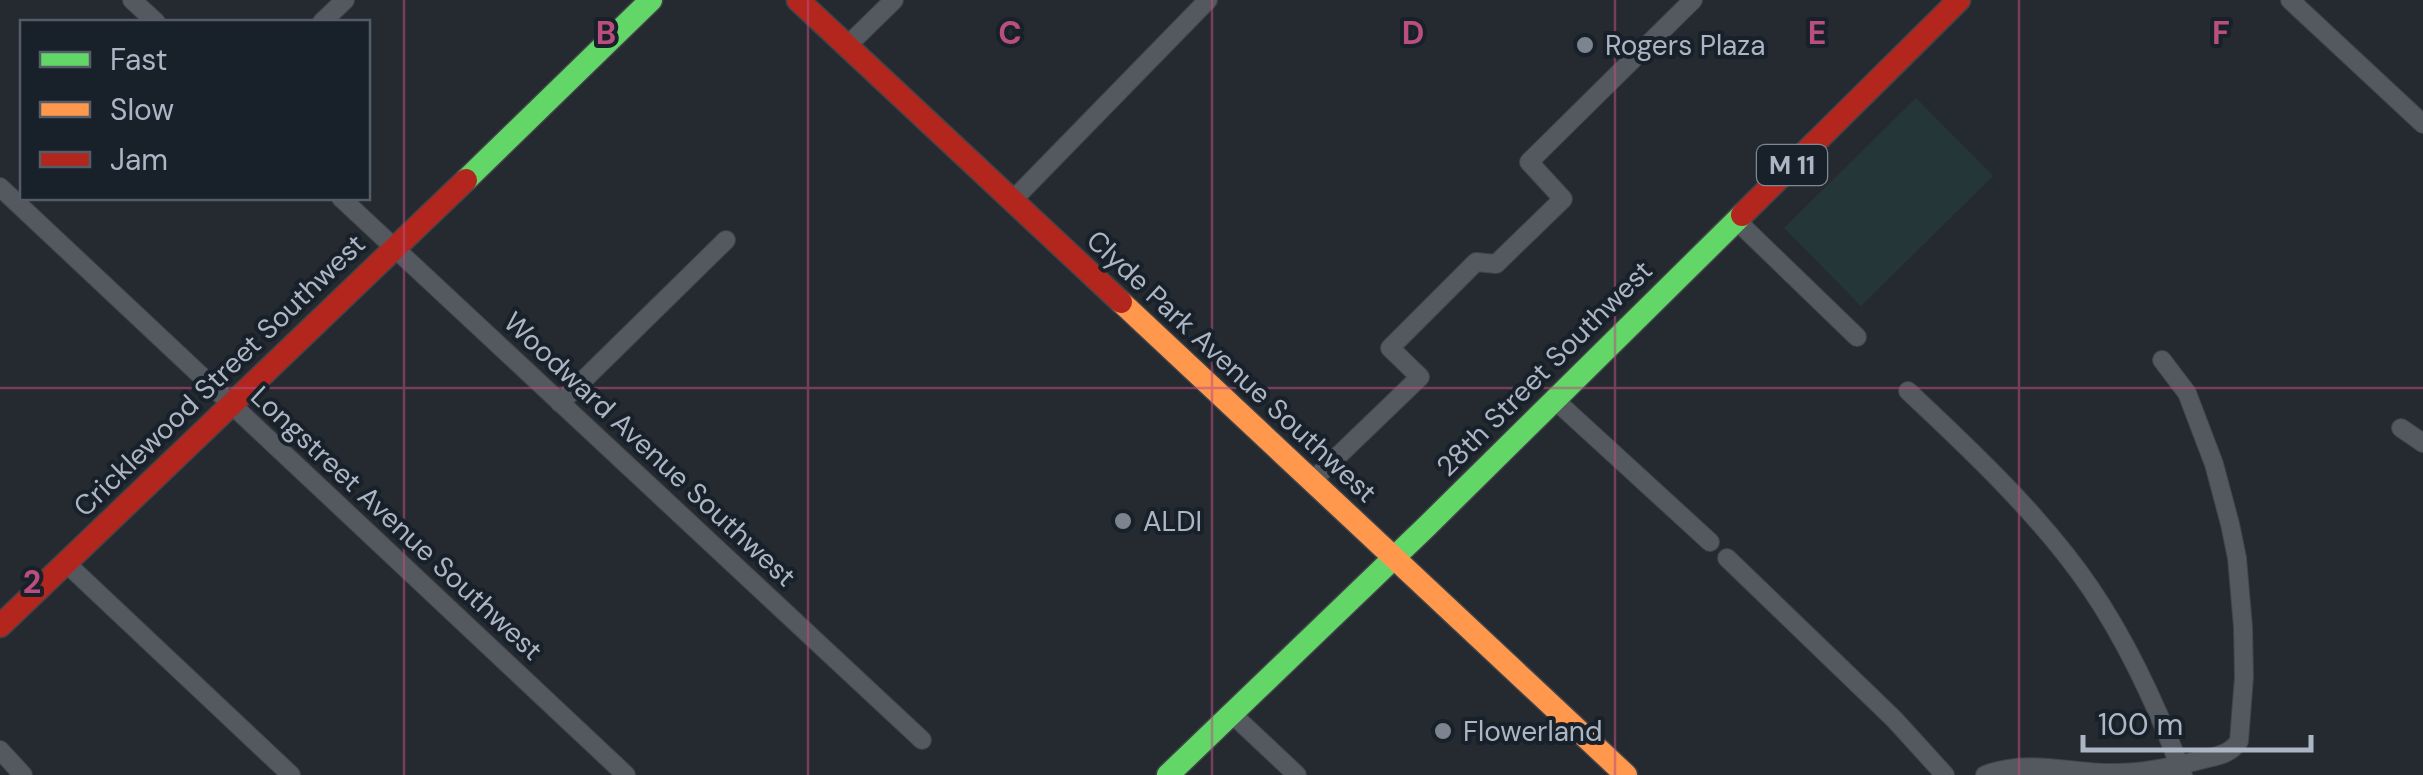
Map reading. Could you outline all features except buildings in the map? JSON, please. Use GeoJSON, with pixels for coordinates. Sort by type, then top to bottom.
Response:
{"type":"FeatureCollection","features":[{"type":"Feature","properties":{"kind":"main road","name":"Cricklewood Street Southwest"},"geometry":{"type":"LineString","coordinates":[[0,626],[651,0]]}},
{"type":"Feature","properties":{"kind":"main road","name":"Clyde Park Avenue Southwest"},"geometry":{"type":"LineString","coordinates":[[798,0],[1626,775]]}},
{"type":"Feature","properties":{"kind":"main road","name":"28th Street Southwest"},"geometry":{"type":"LineString","coordinates":[[1168,775],[1960,0]]}},
{"type":"Feature","properties":{"kind":"street"},"geometry":{"type":"LineString","coordinates":[[132,0],[154,20]]}},
{"type":"Feature","properties":{"kind":"street"},"geometry":{"type":"LineString","coordinates":[[324,20],[345,0]]}},
{"type":"Feature","properties":{"kind":"street"},"geometry":{"type":"LineString","coordinates":[[847,46],[894,0]]}},
{"type":"Feature","properties":{"kind":"street"},"geometry":{"type":"LineString","coordinates":[[1012,200],[1208,0]]}},
{"type":"Feature","properties":{"kind":"street"},"geometry":{"type":"LineString","coordinates":[[1312,481],[1420,376],[1390,348],[1476,262],[1496,264],[1562,199],[1529,162],[1693,0]]}},
{"type":"Feature","properties":{"kind":"street"},"geometry":{"type":"LineString","coordinates":[[2290,0],[2423,124]]}},
{"type":"Feature","properties":{"kind":"street","name":"Longstreet Avenue Southwest"},"geometry":{"type":"LineString","coordinates":[[0,188],[626,775]]}},
{"type":"Feature","properties":{"kind":"street","name":"Woodward Avenue Southwest"},"geometry":{"type":"LineString","coordinates":[[343,200],[922,740]]}},
{"type":"Feature","properties":{"kind":"street"},"geometry":{"type":"LineString","coordinates":[[1736,220],[1857,337]]}},
{"type":"Feature","properties":{"kind":"street"},"geometry":{"type":"LineString","coordinates":[[560,403],[726,240]]}},
{"type":"Feature","properties":{"kind":"street"},"geometry":{"type":"LineString","coordinates":[[1985,775],[2026,766],[2115,774],[2181,770],[2227,753],[2238,744],[2244,627],[2237,558],[2219,480],[2187,393],[2162,360]]}},
{"type":"Feature","properties":{"kind":"street"},"geometry":{"type":"LineString","coordinates":[[1908,392],[2042,524],[2091,588],[2147,690],[2181,770]]}},
{"type":"Feature","properties":{"kind":"street"},"geometry":{"type":"LineString","coordinates":[[1555,400],[1710,542]]}},
{"type":"Feature","properties":{"kind":"street"},"geometry":{"type":"LineString","coordinates":[[2402,428],[2423,443]]}},
{"type":"Feature","properties":{"kind":"street"},"geometry":{"type":"LineString","coordinates":[[1727,558],[1894,719],[1945,775]]}},
{"type":"Feature","properties":{"kind":"street"},"geometry":{"type":"LineString","coordinates":[[66,562],[292,775]]}},
{"type":"Feature","properties":{"kind":"street"},"geometry":{"type":"LineString","coordinates":[[1231,713],[1297,775]]}},
{"type":"Feature","properties":{"kind":"street"},"geometry":{"type":"LineString","coordinates":[[0,750],[23,775]]}},
{"type":"Feature","properties":{"kind":"shaded area"},"geometry":{"type":"Polygon","coordinates":[[[1916,98],[1993,176],[1861,306],[1784,228],[1916,98]]]}},
{"type":"Feature","properties":{"kind":"traffic: fast"},"geometry":{"type":"LineString","coordinates":[[466,180],[651,0]]}},
{"type":"Feature","properties":{"kind":"traffic: fast"},"geometry":{"type":"LineString","coordinates":[[1168,775],[1742,215]]}},
{"type":"Feature","properties":{"kind":"traffic: slow"},"geometry":{"type":"LineString","coordinates":[[1121,302],[1626,775]]}},
{"type":"Feature","properties":{"kind":"traffic: jam"},"geometry":{"type":"LineString","coordinates":[[798,0],[1121,302]]}},
{"type":"Feature","properties":{"kind":"traffic: jam"},"geometry":{"type":"LineString","coordinates":[[1742,215],[1959,0]]}},
{"type":"Feature","properties":{"kind":"traffic: jam"},"geometry":{"type":"LineString","coordinates":[[0,626],[466,180]]}},
{"type":"Feature","properties":{"kind":"place","name":"Rogers Plaza"},"geometry":{"type":"Point","coordinates":[1585,45]}},
{"type":"Feature","properties":{"kind":"place","name":"ALDI"},"geometry":{"type":"Point","coordinates":[1123,521]}},
{"type":"Feature","properties":{"kind":"place","name":"Flowerland"},"geometry":{"type":"Point","coordinates":[1443,731]}}]}
